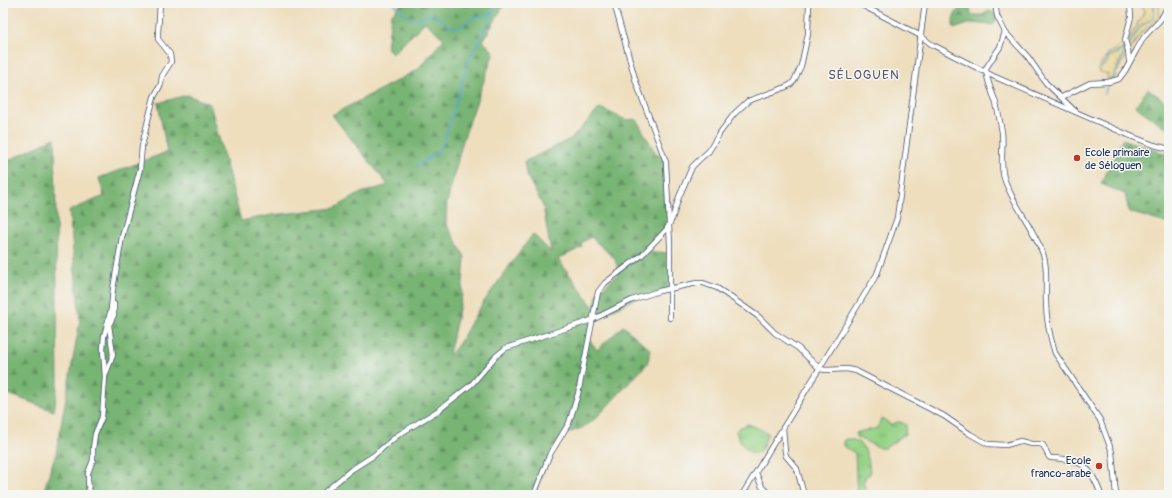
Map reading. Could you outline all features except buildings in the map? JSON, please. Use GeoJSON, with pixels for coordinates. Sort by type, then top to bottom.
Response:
{"type":"FeatureCollection","features":[{"type":"Feature","properties":{"kind":"street"},"geometry":{"type":"LineString","coordinates":[[89,495],[88,479],[93,460],[95,434],[102,416],[105,377],[103,349],[104,336],[111,309],[122,237],[140,169],[142,146],[154,97],[161,84],[162,76],[171,62],[170,54],[158,39],[160,3]]}},
{"type":"Feature","properties":{"kind":"street"},"geometry":{"type":"LineString","coordinates":[[614,3],[636,82],[666,162],[669,225],[670,318]]}},
{"type":"Feature","properties":{"kind":"street"},"geometry":{"type":"LineString","coordinates":[[534,495],[549,456],[569,423],[578,394],[598,292],[605,283],[642,255],[666,230],[672,219],[679,196],[692,167],[709,151],[719,134],[734,114],[748,101],[787,86],[794,81],[801,66],[808,34],[809,3]]}},
{"type":"Feature","properties":{"kind":"street"},"geometry":{"type":"LineString","coordinates":[[858,3],[920,36],[931,44],[986,72],[1078,114],[1140,140],[1169,149]]}},
{"type":"Feature","properties":{"kind":"street"},"geometry":{"type":"LineString","coordinates":[[742,495],[877,274],[897,218],[920,36],[926,3]]}},
{"type":"Feature","properties":{"kind":"street"},"geometry":{"type":"LineString","coordinates":[[995,3],[997,16],[1005,32],[1028,57],[1046,83],[1078,114]]}},
{"type":"Feature","properties":{"kind":"street"},"geometry":{"type":"LineString","coordinates":[[1128,64],[1129,56],[1125,40],[1131,17],[1130,3]]}},
{"type":"Feature","properties":{"kind":"street"},"geometry":{"type":"LineString","coordinates":[[1062,97],[1090,83],[1108,82],[1119,79],[1136,49],[1144,37],[1161,19],[1169,4]]}},
{"type":"Feature","properties":{"kind":"street"},"geometry":{"type":"LineString","coordinates":[[1005,32],[1000,46],[986,68],[1002,134],[1003,171],[1005,180],[1022,215],[1030,226],[1044,258],[1046,269],[1046,303],[1055,353],[1100,420],[1106,432],[1112,452],[1116,495]]}},
{"type":"Feature","properties":{"kind":"street"},"geometry":{"type":"LineString","coordinates":[[321,495],[351,470],[373,456],[398,435],[439,410],[472,384],[496,356],[506,348],[592,320],[632,300],[670,289],[703,283],[717,288],[759,317],[775,334],[798,348],[820,369],[847,369],[856,372],[944,416],[970,434],[988,444],[1006,445],[1020,441],[1044,445],[1049,457],[1080,463],[1087,468],[1095,479],[1101,495]]}},
{"type":"Feature","properties":{"kind":"street"},"geometry":{"type":"LineString","coordinates":[[105,377],[113,355],[109,325],[114,315],[112,298]]}},
{"type":"Feature","properties":{"kind":"street"},"geometry":{"type":"LineString","coordinates":[[783,428],[786,456],[797,469],[804,495]]}},
{"type":"Feature","properties":{"kind":"street"},"geometry":{"type":"LineString","coordinates":[[756,473],[762,487],[770,495]]}},
{"type":"Feature","properties":{"kind":"green space"},"geometry":{"type":"Polygon","coordinates":[[[402,3],[505,3],[483,41],[494,52],[463,140],[447,203],[446,223],[465,257],[462,295],[449,355],[461,341],[484,302],[533,234],[551,252],[543,206],[527,176],[524,162],[572,138],[600,108],[626,120],[636,119],[656,154],[663,155],[669,225],[646,251],[670,253],[670,289],[632,300],[592,320],[589,339],[597,350],[623,326],[651,350],[647,364],[596,418],[582,428],[562,435],[549,456],[534,495],[42,495],[56,453],[80,320],[69,211],[104,196],[99,178],[167,152],[158,103],[187,95],[210,104],[241,221],[272,215],[335,208],[361,193],[388,185],[332,115],[417,70],[444,39],[425,22],[393,54],[387,48],[391,15],[402,3]],[[591,237],[581,243],[582,247],[558,259],[594,308],[598,292],[619,273],[615,259],[591,237]]]}},
{"type":"Feature","properties":{"kind":"green space"},"geometry":{"type":"Polygon","coordinates":[[[963,6],[967,6],[970,9],[972,15],[983,15],[986,11],[988,11],[996,15],[998,18],[993,25],[971,23],[954,29],[954,16],[963,6]]]}},
{"type":"Feature","properties":{"kind":"green space"},"geometry":{"type":"Polygon","coordinates":[[[1148,89],[1161,98],[1167,105],[1169,114],[1169,130],[1135,106],[1148,89]]]}},
{"type":"Feature","properties":{"kind":"green space"},"geometry":{"type":"Polygon","coordinates":[[[55,138],[58,382],[54,411],[3,392],[3,163],[55,138]]]}},
{"type":"Feature","properties":{"kind":"green space"},"geometry":{"type":"Polygon","coordinates":[[[1122,139],[1169,155],[1169,224],[1129,212],[1125,194],[1101,184],[1122,139]]]}},
{"type":"Feature","properties":{"kind":"green space"},"geometry":{"type":"Polygon","coordinates":[[[881,419],[885,420],[891,425],[898,422],[906,425],[905,434],[885,448],[880,448],[856,437],[856,433],[877,428],[881,419]]]}},
{"type":"Feature","properties":{"kind":"green space"},"geometry":{"type":"Polygon","coordinates":[[[748,424],[768,433],[762,448],[758,452],[750,452],[746,449],[742,445],[737,435],[736,431],[739,428],[748,424]]]}},
{"type":"Feature","properties":{"kind":"green space"},"geometry":{"type":"Polygon","coordinates":[[[846,439],[858,442],[865,450],[869,462],[870,474],[866,476],[863,483],[868,495],[857,495],[855,453],[843,446],[843,441],[846,439]]]}},
{"type":"Feature","properties":{"kind":"sand"},"geometry":{"type":"Polygon","coordinates":[[[1142,3],[1160,3],[1159,16],[1157,20],[1141,33],[1121,64],[1114,79],[1107,79],[1108,74],[1099,72],[1098,69],[1108,54],[1128,40],[1144,13],[1142,3]]]}},
{"type":"Feature","properties":{"kind":"waterway"},"geometry":{"type":"LineString","coordinates":[[394,3],[409,18],[416,19],[434,15],[449,26],[455,28],[471,19],[494,11]]}},
{"type":"Feature","properties":{"kind":"waterway"},"geometry":{"type":"LineString","coordinates":[[416,166],[438,152],[444,141],[470,57],[498,3]]}},
{"type":"Feature","properties":{"kind":"waterway"},"geometry":{"type":"LineString","coordinates":[[1128,46],[1139,28],[1152,18],[1154,14],[1154,3]]}},
{"type":"Feature","properties":{"kind":"waterway"},"geometry":{"type":"LineString","coordinates":[[1101,68],[1107,62],[1108,57],[1124,49]]}},
{"type":"Feature","properties":{"kind":"waterway"},"geometry":{"type":"LineString","coordinates":[[1111,80],[1126,49]]}},
{"type":"Feature","properties":{"kind":"waterway"},"geometry":{"type":"LineString","coordinates":[[1104,94],[1109,83]]}},
{"type":"Feature","properties":{"kind":"place","name":"Ecole primaire de Séloguen"},"geometry":{"type":"Point","coordinates":[1077,158]}},
{"type":"Feature","properties":{"kind":"place","name":"Ecole franco-arabe"},"geometry":{"type":"Point","coordinates":[1099,466]}},
{"type":"Feature","properties":{"kind":"district","name":"SÉLOGUEN"},"geometry":{"type":"Point","coordinates":[864,75]}}]}
